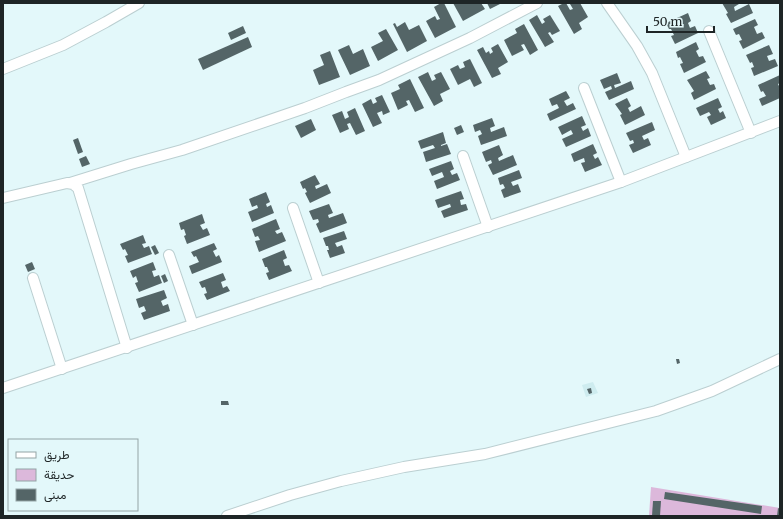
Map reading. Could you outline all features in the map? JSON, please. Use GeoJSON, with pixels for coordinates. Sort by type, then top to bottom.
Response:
{"type":"FeatureCollection","features":[{"type":"Feature","properties":{"kind":"street"},"geometry":{"type":"LineString","coordinates":[[3,69],[63,45],[139,3]]}},
{"type":"Feature","properties":{"kind":"street"},"geometry":{"type":"LineString","coordinates":[[3,198],[70,183],[182,150],[306,108],[379,80],[470,38],[537,3]]}},
{"type":"Feature","properties":{"kind":"street"},"geometry":{"type":"LineString","coordinates":[[607,3],[637,46],[652,73],[686,157]]}},
{"type":"Feature","properties":{"kind":"street"},"geometry":{"type":"LineString","coordinates":[[709,31],[751,133]]}},
{"type":"Feature","properties":{"kind":"street"},"geometry":{"type":"LineString","coordinates":[[584,88],[621,182]]}},
{"type":"Feature","properties":{"kind":"street"},"geometry":{"type":"LineString","coordinates":[[3,388],[127,348],[621,182],[780,121]]}},
{"type":"Feature","properties":{"kind":"street"},"geometry":{"type":"LineString","coordinates":[[463,156],[488,227]]}},
{"type":"Feature","properties":{"kind":"street"},"geometry":{"type":"LineString","coordinates":[[70,183],[78,188],[81,194],[127,348]]}},
{"type":"Feature","properties":{"kind":"street"},"geometry":{"type":"LineString","coordinates":[[293,208],[319,283]]}},
{"type":"Feature","properties":{"kind":"street"},"geometry":{"type":"LineString","coordinates":[[169,255],[193,325]]}},
{"type":"Feature","properties":{"kind":"street"},"geometry":{"type":"LineString","coordinates":[[33,278],[62,369]]}},
{"type":"Feature","properties":{"kind":"street"},"geometry":{"type":"LineString","coordinates":[[227,516],[290,495],[347,479],[398,468],[464,458],[515,447],[650,412],[687,401],[712,391],[780,359]]}},
{"type":"Feature","properties":{"kind":"shaded area"},"geometry":{"type":"Polygon","coordinates":[[[593,382],[598,393],[586,397],[582,385],[593,382]]]}},
{"type":"Feature","properties":{"kind":"green space"},"geometry":{"type":"Polygon","coordinates":[[[651,487],[780,508],[780,516],[649,516],[651,487]]]}},
{"type":"Feature","properties":{"kind":"building"},"geometry":{"type":"Polygon","coordinates":[[[444,3],[456,27],[435,38],[426,21],[435,16],[437,20],[440,19],[434,7],[444,3]]]}},
{"type":"Feature","properties":{"kind":"building"},"geometry":{"type":"Polygon","coordinates":[[[453,3],[481,3],[485,9],[463,21],[453,3]]]}},
{"type":"Feature","properties":{"kind":"building"},"geometry":{"type":"Polygon","coordinates":[[[487,3],[502,3],[490,9],[487,3]]]}},
{"type":"Feature","properties":{"kind":"building"},"geometry":{"type":"Polygon","coordinates":[[[566,3],[570,10],[573,9],[570,4],[580,3],[588,17],[579,23],[582,29],[574,34],[558,6],[566,3]]]}},
{"type":"Feature","properties":{"kind":"building"},"geometry":{"type":"Polygon","coordinates":[[[722,3],[738,3],[739,4],[734,7],[735,11],[749,4],[753,13],[731,23],[726,14],[728,13],[722,3]]]}},
{"type":"Feature","properties":{"kind":"building"},"geometry":{"type":"Polygon","coordinates":[[[688,13],[691,21],[688,23],[690,28],[695,26],[698,33],[675,44],[671,36],[674,35],[666,23],[688,13]]]}},
{"type":"Feature","properties":{"kind":"building"},"geometry":{"type":"Polygon","coordinates":[[[537,15],[542,24],[545,22],[543,19],[550,15],[560,31],[552,35],[550,32],[548,33],[554,42],[545,47],[529,20],[537,15]]]}},
{"type":"Feature","properties":{"kind":"building"},"geometry":{"type":"Polygon","coordinates":[[[755,19],[758,25],[754,27],[757,34],[762,32],[765,38],[743,49],[739,41],[742,40],[739,34],[736,35],[733,29],[755,19]]]}},
{"type":"Feature","properties":{"kind":"building"},"geometry":{"type":"Polygon","coordinates":[[[405,22],[409,30],[419,25],[427,41],[407,52],[393,24],[395,23],[397,27],[405,22]]]}},
{"type":"Feature","properties":{"kind":"building"},"geometry":{"type":"Polygon","coordinates":[[[524,24],[538,50],[530,55],[524,44],[521,45],[524,50],[512,56],[504,40],[517,33],[515,29],[524,24]]]}},
{"type":"Feature","properties":{"kind":"building"},"geometry":{"type":"Polygon","coordinates":[[[243,26],[246,33],[231,40],[228,33],[243,26]]]}},
{"type":"Feature","properties":{"kind":"building"},"geometry":{"type":"Polygon","coordinates":[[[386,29],[398,50],[378,61],[371,47],[383,41],[378,33],[386,29]]]}},
{"type":"Feature","properties":{"kind":"building"},"geometry":{"type":"Polygon","coordinates":[[[248,37],[252,47],[203,70],[198,59],[248,37]]]}},
{"type":"Feature","properties":{"kind":"building"},"geometry":{"type":"Polygon","coordinates":[[[696,42],[699,49],[696,51],[699,57],[703,56],[706,62],[684,73],[680,64],[683,63],[680,57],[678,58],[676,52],[696,42]]]}},
{"type":"Feature","properties":{"kind":"building"},"geometry":{"type":"Polygon","coordinates":[[[498,44],[508,62],[498,68],[501,74],[492,78],[477,50],[483,47],[486,53],[489,51],[490,54],[493,52],[491,48],[498,44]]]}},
{"type":"Feature","properties":{"kind":"building"},"geometry":{"type":"Polygon","coordinates":[[[349,45],[353,54],[363,49],[370,66],[350,75],[338,50],[349,45]]]}},
{"type":"Feature","properties":{"kind":"building"},"geometry":{"type":"Polygon","coordinates":[[[769,45],[773,54],[767,56],[769,61],[775,59],[778,66],[754,76],[751,68],[754,67],[746,55],[769,45]]]}},
{"type":"Feature","properties":{"kind":"building"},"geometry":{"type":"Polygon","coordinates":[[[330,51],[340,77],[319,85],[313,70],[324,65],[320,55],[330,51]]]}},
{"type":"Feature","properties":{"kind":"building"},"geometry":{"type":"Polygon","coordinates":[[[470,59],[482,83],[474,87],[470,79],[458,85],[450,69],[458,65],[460,69],[465,67],[463,62],[470,59]]]}},
{"type":"Feature","properties":{"kind":"building"},"geometry":{"type":"Polygon","coordinates":[[[706,71],[710,78],[707,79],[710,85],[714,84],[716,89],[694,100],[691,93],[694,91],[687,80],[706,71]]]}},
{"type":"Feature","properties":{"kind":"building"},"geometry":{"type":"Polygon","coordinates":[[[428,72],[432,81],[436,79],[434,75],[441,72],[450,89],[440,94],[443,101],[434,106],[418,77],[428,72]]]}},
{"type":"Feature","properties":{"kind":"building"},"geometry":{"type":"Polygon","coordinates":[[[617,73],[621,83],[614,85],[615,88],[631,81],[634,89],[609,100],[605,92],[612,89],[611,86],[604,89],[600,80],[617,73]]]}},
{"type":"Feature","properties":{"kind":"building"},"geometry":{"type":"Polygon","coordinates":[[[780,75],[780,83],[778,84],[780,88],[780,98],[762,106],[759,99],[766,96],[763,91],[761,92],[758,85],[780,75]]]}},
{"type":"Feature","properties":{"kind":"building"},"geometry":{"type":"Polygon","coordinates":[[[410,79],[424,108],[415,112],[409,100],[406,101],[408,105],[398,110],[391,93],[400,89],[398,85],[410,79]]]}},
{"type":"Feature","properties":{"kind":"building"},"geometry":{"type":"Polygon","coordinates":[[[566,91],[570,98],[564,101],[567,106],[573,103],[576,109],[550,121],[547,114],[559,108],[557,104],[552,106],[549,99],[566,91]]]}},
{"type":"Feature","properties":{"kind":"building"},"geometry":{"type":"Polygon","coordinates":[[[382,95],[390,112],[383,115],[382,111],[377,113],[382,123],[373,127],[362,104],[371,99],[373,104],[377,102],[375,98],[382,95]]]}},
{"type":"Feature","properties":{"kind":"building"},"geometry":{"type":"Polygon","coordinates":[[[627,98],[631,106],[628,108],[630,112],[641,106],[645,115],[625,125],[620,115],[622,114],[615,104],[627,98]]]}},
{"type":"Feature","properties":{"kind":"building"},"geometry":{"type":"Polygon","coordinates":[[[718,98],[722,107],[718,109],[720,113],[723,111],[726,118],[711,125],[707,117],[711,115],[709,112],[700,116],[696,108],[718,98]]]}},
{"type":"Feature","properties":{"kind":"building"},"geometry":{"type":"Polygon","coordinates":[[[355,108],[365,131],[356,135],[350,123],[347,124],[349,129],[340,133],[332,115],[342,111],[345,119],[349,117],[347,112],[355,108]]]}},
{"type":"Feature","properties":{"kind":"building"},"geometry":{"type":"Polygon","coordinates":[[[582,116],[586,125],[581,127],[583,131],[588,128],[591,136],[566,147],[562,139],[573,134],[571,130],[562,135],[558,127],[582,116]]]}},
{"type":"Feature","properties":{"kind":"building"},"geometry":{"type":"Polygon","coordinates":[[[492,118],[495,126],[490,128],[491,132],[504,127],[507,136],[481,145],[478,136],[482,134],[480,130],[475,132],[473,125],[492,118]]]}},
{"type":"Feature","properties":{"kind":"building"},"geometry":{"type":"Polygon","coordinates":[[[311,119],[316,130],[301,138],[295,126],[311,119]]]}},
{"type":"Feature","properties":{"kind":"building"},"geometry":{"type":"Polygon","coordinates":[[[652,122],[655,130],[642,136],[644,140],[648,138],[651,145],[633,153],[629,145],[634,143],[633,140],[630,141],[626,133],[652,122]]]}},
{"type":"Feature","properties":{"kind":"building"},"geometry":{"type":"Polygon","coordinates":[[[461,125],[464,132],[457,135],[454,128],[461,125]]]}},
{"type":"Feature","properties":{"kind":"building"},"geometry":{"type":"Polygon","coordinates":[[[443,132],[446,143],[441,146],[447,144],[451,154],[426,162],[423,152],[435,148],[433,145],[421,149],[418,141],[443,132]]]}},
{"type":"Feature","properties":{"kind":"building"},"geometry":{"type":"Polygon","coordinates":[[[78,138],[83,152],[78,154],[73,140],[78,138]]]}},
{"type":"Feature","properties":{"kind":"building"},"geometry":{"type":"Polygon","coordinates":[[[593,144],[597,153],[593,155],[595,159],[598,157],[602,165],[585,172],[581,163],[585,162],[584,158],[574,162],[571,154],[593,144]]]}},
{"type":"Feature","properties":{"kind":"building"},"geometry":{"type":"Polygon","coordinates":[[[499,145],[503,155],[498,158],[499,161],[513,155],[517,165],[493,175],[488,165],[492,163],[491,160],[486,162],[482,152],[499,145]]]}},
{"type":"Feature","properties":{"kind":"building"},"geometry":{"type":"Polygon","coordinates":[[[86,156],[90,164],[82,167],[79,159],[86,156]]]}},
{"type":"Feature","properties":{"kind":"building"},"geometry":{"type":"Polygon","coordinates":[[[451,161],[454,169],[450,171],[452,175],[457,173],[460,180],[437,189],[434,181],[444,177],[442,172],[432,176],[429,169],[451,161]]]}},
{"type":"Feature","properties":{"kind":"building"},"geometry":{"type":"Polygon","coordinates":[[[519,170],[522,178],[511,182],[513,186],[518,184],[521,192],[504,198],[501,190],[505,188],[503,184],[500,185],[498,178],[519,170]]]}},
{"type":"Feature","properties":{"kind":"building"},"geometry":{"type":"Polygon","coordinates":[[[315,175],[320,184],[315,186],[316,189],[327,184],[331,193],[310,203],[305,193],[307,192],[305,188],[303,189],[300,182],[315,175]]]}},
{"type":"Feature","properties":{"kind":"building"},"geometry":{"type":"Polygon","coordinates":[[[461,191],[464,199],[460,200],[461,205],[466,204],[468,210],[444,218],[441,211],[451,207],[450,204],[438,208],[435,200],[461,191]]]}},
{"type":"Feature","properties":{"kind":"building"},"geometry":{"type":"Polygon","coordinates":[[[266,192],[270,202],[266,204],[267,207],[271,205],[274,213],[252,222],[248,212],[258,208],[257,205],[252,207],[249,199],[266,192]]]}},
{"type":"Feature","properties":{"kind":"building"},"geometry":{"type":"Polygon","coordinates":[[[329,204],[333,213],[328,215],[329,218],[343,213],[347,223],[320,233],[316,224],[319,222],[318,219],[313,220],[309,211],[329,204]]]}},
{"type":"Feature","properties":{"kind":"building"},"geometry":{"type":"Polygon","coordinates":[[[202,214],[205,223],[200,225],[203,230],[207,228],[210,235],[187,244],[184,236],[186,235],[184,229],[181,230],[179,223],[202,214]]]}},
{"type":"Feature","properties":{"kind":"building"},"geometry":{"type":"Polygon","coordinates":[[[276,219],[280,229],[275,231],[277,234],[282,232],[286,241],[259,252],[255,241],[260,240],[258,236],[255,237],[252,229],[276,219]]]}},
{"type":"Feature","properties":{"kind":"building"},"geometry":{"type":"Polygon","coordinates":[[[344,231],[347,239],[335,243],[337,247],[342,245],[345,253],[330,258],[327,250],[329,250],[328,246],[326,246],[323,238],[344,231]]]}},
{"type":"Feature","properties":{"kind":"building"},"geometry":{"type":"Polygon","coordinates":[[[143,235],[146,243],[142,244],[144,248],[149,246],[152,254],[128,263],[125,256],[128,255],[120,244],[143,235]]]}},
{"type":"Feature","properties":{"kind":"building"},"geometry":{"type":"Polygon","coordinates":[[[214,243],[217,249],[213,251],[216,257],[219,255],[222,262],[192,274],[189,266],[199,262],[196,256],[194,257],[191,252],[214,243]]]}},
{"type":"Feature","properties":{"kind":"building"},"geometry":{"type":"Polygon","coordinates":[[[155,245],[159,253],[155,255],[151,247],[155,245]]]}},
{"type":"Feature","properties":{"kind":"building"},"geometry":{"type":"Polygon","coordinates":[[[284,250],[287,258],[283,260],[285,266],[289,265],[292,271],[269,280],[266,273],[269,272],[262,259],[284,250]]]}},
{"type":"Feature","properties":{"kind":"building"},"geometry":{"type":"Polygon","coordinates":[[[32,262],[35,269],[28,272],[25,265],[32,262]]]}},
{"type":"Feature","properties":{"kind":"building"},"geometry":{"type":"Polygon","coordinates":[[[153,262],[156,270],[152,271],[154,277],[159,275],[162,283],[139,292],[135,283],[138,282],[136,276],[133,278],[130,271],[153,262]]]}},
{"type":"Feature","properties":{"kind":"building"},"geometry":{"type":"Polygon","coordinates":[[[223,273],[226,280],[221,282],[223,288],[227,286],[230,291],[207,300],[204,294],[207,293],[205,287],[202,288],[199,282],[223,273]]]}},
{"type":"Feature","properties":{"kind":"building"},"geometry":{"type":"Polygon","coordinates":[[[165,274],[168,281],[164,283],[161,276],[165,274]]]}},
{"type":"Feature","properties":{"kind":"building"},"geometry":{"type":"Polygon","coordinates":[[[164,290],[167,298],[161,301],[163,306],[168,304],[170,311],[144,320],[141,313],[146,311],[144,306],[139,308],[136,299],[164,290]]]}},
{"type":"Feature","properties":{"kind":"building"},"geometry":{"type":"Polygon","coordinates":[[[676,359],[679,359],[680,363],[677,364],[676,359]]]}},
{"type":"Feature","properties":{"kind":"building"},"geometry":{"type":"Polygon","coordinates":[[[591,388],[592,393],[589,394],[587,389],[591,388]]]}},
{"type":"Feature","properties":{"kind":"building"},"geometry":{"type":"Polygon","coordinates":[[[221,401],[228,401],[229,405],[221,405],[221,401]]]}},
{"type":"Feature","properties":{"kind":"building"},"geometry":{"type":"Polygon","coordinates":[[[665,492],[762,506],[761,514],[664,499],[665,492]]]}},
{"type":"Feature","properties":{"kind":"building"},"geometry":{"type":"Polygon","coordinates":[[[653,501],[661,501],[660,516],[652,516],[653,501]]]}},
{"type":"Feature","properties":{"kind":"building"},"geometry":{"type":"Polygon","coordinates":[[[778,508],[780,509],[780,516],[777,516],[778,508]]]}}]}
